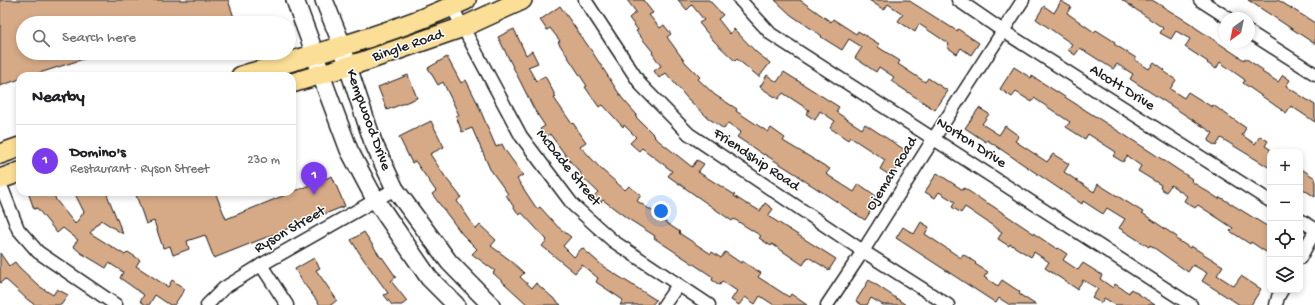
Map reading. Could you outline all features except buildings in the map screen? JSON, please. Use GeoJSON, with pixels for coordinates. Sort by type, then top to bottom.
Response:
{"type":"FeatureCollection","features":[{"type":"Feature","properties":{"kind":"main road","name":"Kempwood Drive"},"geometry":{"type":"LineString","coordinates":[[295,0],[349,150],[375,199],[429,278],[456,305]]}},
{"type":"Feature","properties":{"kind":"main road","name":"Kempwood Drive"},"geometry":{"type":"LineString","coordinates":[[324,0],[342,45],[373,142],[395,189],[450,262],[485,303]]}},
{"type":"Feature","properties":{"kind":"main road","name":"Bingle Road"},"geometry":{"type":"LineString","coordinates":[[296,82],[321,75],[463,27],[522,0]]}},
{"type":"Feature","properties":{"kind":"main road","name":"Bingle Road"},"geometry":{"type":"LineString","coordinates":[[296,60],[342,45],[459,3]]}},
{"type":"Feature","properties":{"kind":"main road","name":"Bingle Road"},"geometry":{"type":"LineString","coordinates":[[254,72],[295,60]]}},
{"type":"Feature","properties":{"kind":"main road"},"geometry":{"type":"LineString","coordinates":[[0,154],[16,148]]}},
{"type":"Feature","properties":{"kind":"main road"},"geometry":{"type":"LineString","coordinates":[[0,179],[16,173]]}},
{"type":"Feature","properties":{"kind":"street","name":"Friendship Road"},"geometry":{"type":"LineString","coordinates":[[585,0],[641,85],[689,134],[863,251],[948,305]]}},
{"type":"Feature","properties":{"kind":"street","name":"Norton Drive"},"geometry":{"type":"LineString","coordinates":[[740,0],[771,34],[1191,305]]}},
{"type":"Feature","properties":{"kind":"street","name":"Alcott Drive"},"geometry":{"type":"LineString","coordinates":[[958,0],[1003,31],[1267,199]]}},
{"type":"Feature","properties":{"kind":"street","name":"Ojeman Road"},"geometry":{"type":"LineString","coordinates":[[827,305],[1024,0]]}},
{"type":"Feature","properties":{"kind":"street"},"geometry":{"type":"LineString","coordinates":[[1200,0],[1219,12]]}},
{"type":"Feature","properties":{"kind":"street","name":"McDade Street"},"geometry":{"type":"LineString","coordinates":[[459,3],[463,27],[521,136],[572,204],[613,241],[709,305]]}},
{"type":"Feature","properties":{"kind":"street"},"geometry":{"type":"LineString","coordinates":[[1255,36],[1315,74]]}},
{"type":"Feature","properties":{"kind":"street"},"geometry":{"type":"LineString","coordinates":[[0,183],[18,229],[38,252],[116,305]]}},
{"type":"Feature","properties":{"kind":"street","name":"Ryson Street"},"geometry":{"type":"LineString","coordinates":[[206,305],[224,288],[261,265],[395,189]]}},
{"type":"Feature","properties":{"kind":"street"},"geometry":{"type":"LineString","coordinates":[[1301,257],[1315,230],[1302,221]]}},
{"type":"Feature","properties":{"kind":"street"},"geometry":{"type":"LineString","coordinates":[[261,265],[287,305]]}},
{"type":"Feature","properties":{"kind":"street"},"geometry":{"type":"LineString","coordinates":[[664,305],[678,285]]}},
{"type":"Feature","properties":{"kind":"street"},"geometry":{"type":"LineString","coordinates":[[1276,305],[1280,293]]}},
{"type":"Feature","properties":{"kind":"place","name":"Domino's"},"geometry":{"type":"Point","coordinates":[314,195]}}]}
